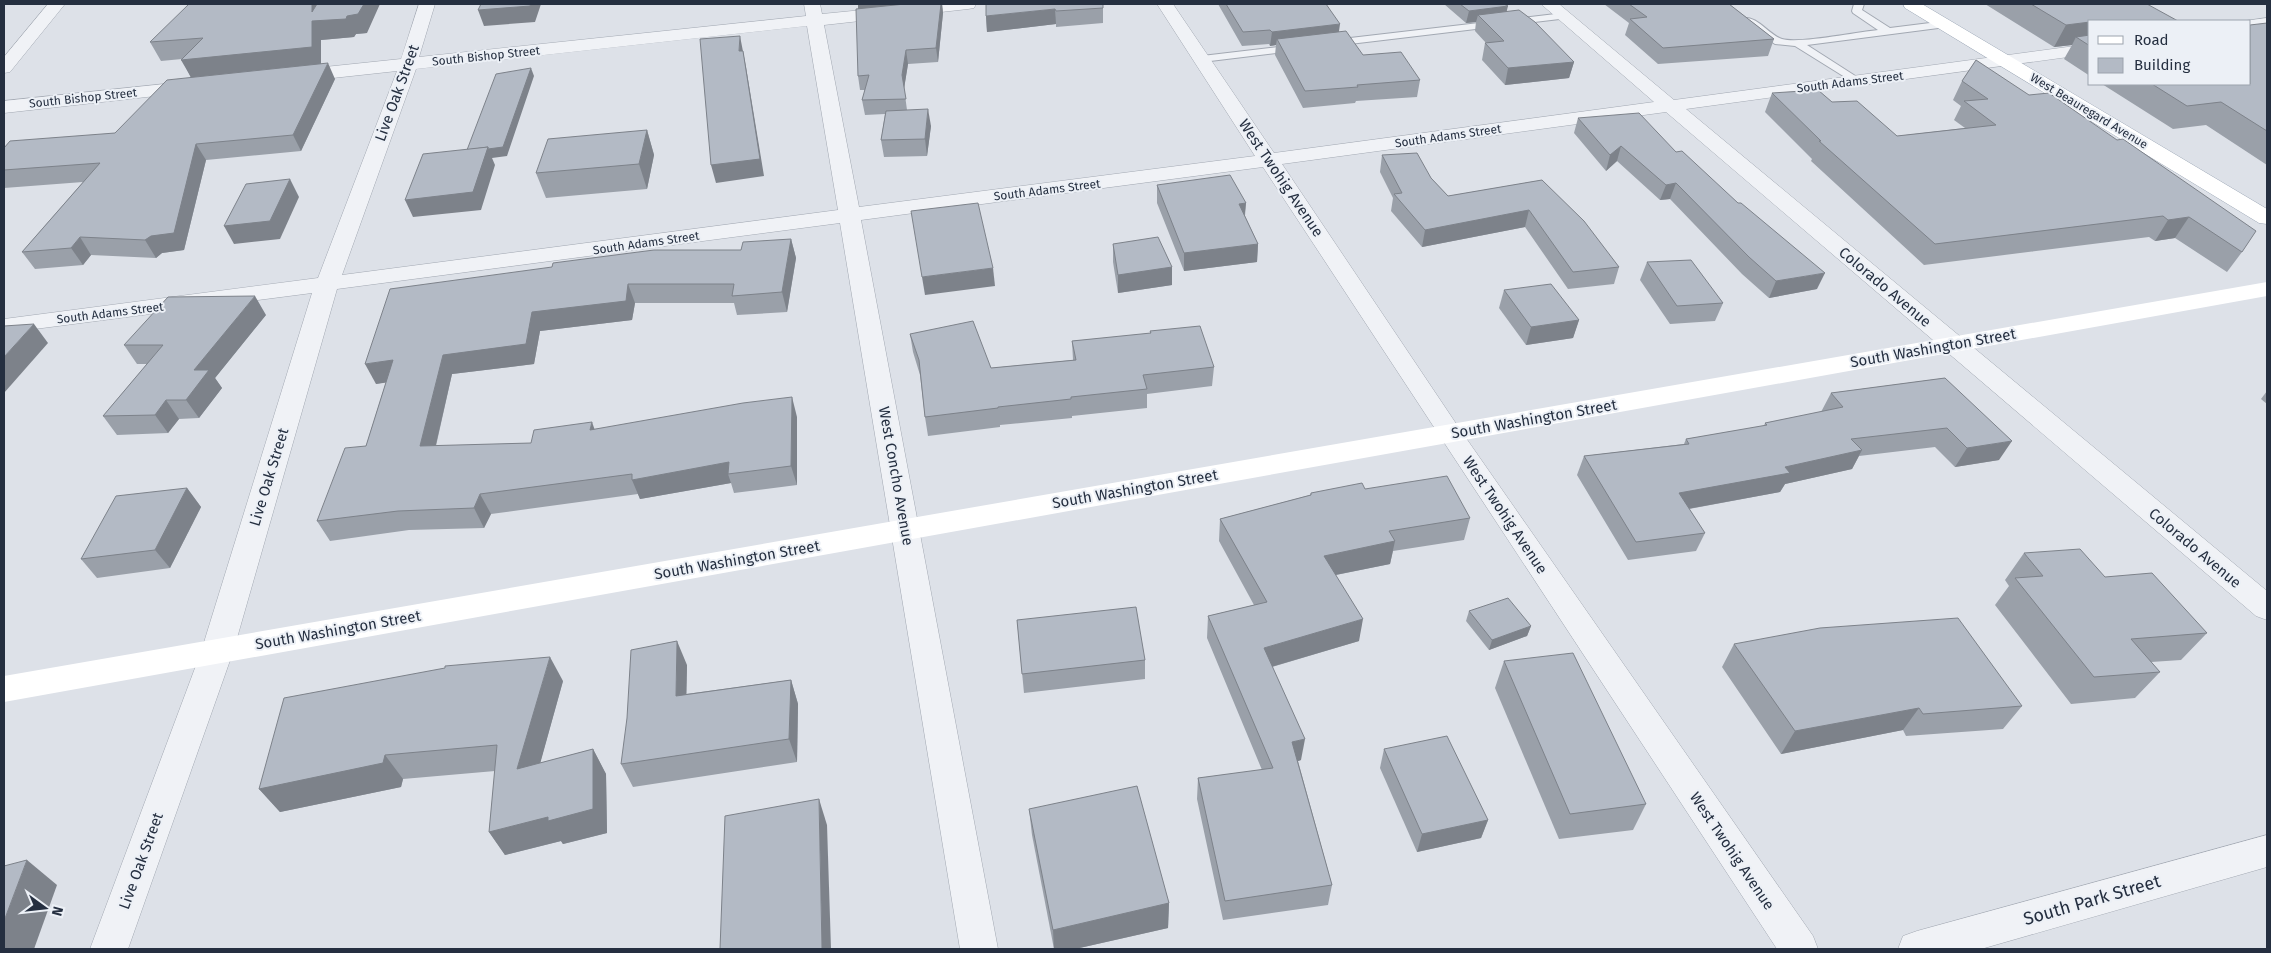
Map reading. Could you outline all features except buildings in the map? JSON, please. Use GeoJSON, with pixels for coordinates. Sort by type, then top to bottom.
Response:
{"type":"FeatureCollection","features":[{"type":"Feature","properties":{"kind":"street"},"geometry":{"type":"LineString","coordinates":[[4,68],[57,4]]}},
{"type":"Feature","properties":{"kind":"street","name":"Live Oak Street"},"geometry":{"type":"LineString","coordinates":[[109,949],[217,652],[326,286],[408,65],[427,4]]}},
{"type":"Feature","properties":{"kind":"street","name":"South Bishop Street"},"geometry":{"type":"LineString","coordinates":[[280,78],[408,65],[814,12],[968,4]]}},
{"type":"Feature","properties":{"kind":"street","name":"West Twohig Avenue"},"geometry":{"type":"LineString","coordinates":[[1165,4],[1450,434],[1799,949]]}},
{"type":"Feature","properties":{"kind":"street","name":"West Beauregard Avenue"},"geometry":{"type":"LineString","coordinates":[[1911,4],[2267,218]]}},
{"type":"Feature","properties":{"kind":"street","name":"Colorado Avenue"},"geometry":{"type":"LineString","coordinates":[[1557,10],[2267,608]]}},
{"type":"Feature","properties":{"kind":"street","name":"West Concho Avenue"},"geometry":{"type":"LineString","coordinates":[[814,12],[978,949]]}},
{"type":"Feature","properties":{"kind":"street"},"geometry":{"type":"LineString","coordinates":[[2251,26],[2267,23]]}},
{"type":"Feature","properties":{"kind":"street","name":"South Adams Street"},"geometry":{"type":"LineString","coordinates":[[4,326],[326,286],[2088,49]]}},
{"type":"Feature","properties":{"kind":"street","name":"South Bishop Street"},"geometry":{"type":"LineString","coordinates":[[4,107],[211,85]]}},
{"type":"Feature","properties":{"kind":"street","name":"South Washington Street"},"geometry":{"type":"LineString","coordinates":[[4,689],[2267,289]]}},
{"type":"Feature","properties":{"kind":"street","name":"South Park Street"},"geometry":{"type":"LineString","coordinates":[[1917,949],[2267,851]]}},
{"type":"Feature","properties":{"kind":"lane"},"geometry":{"type":"LineString","coordinates":[[1859,4],[1857,12],[1889,32]]}},
{"type":"Feature","properties":{"kind":"lane"},"geometry":{"type":"LineString","coordinates":[[1202,59],[1314,46],[1557,10]]}},
{"type":"Feature","properties":{"kind":"lane"},"geometry":{"type":"LineString","coordinates":[[1744,18],[1779,42],[1798,43],[1946,24]]}},
{"type":"Feature","properties":{"kind":"lane"},"geometry":{"type":"LineString","coordinates":[[1798,43],[1856,81]]}}]}
